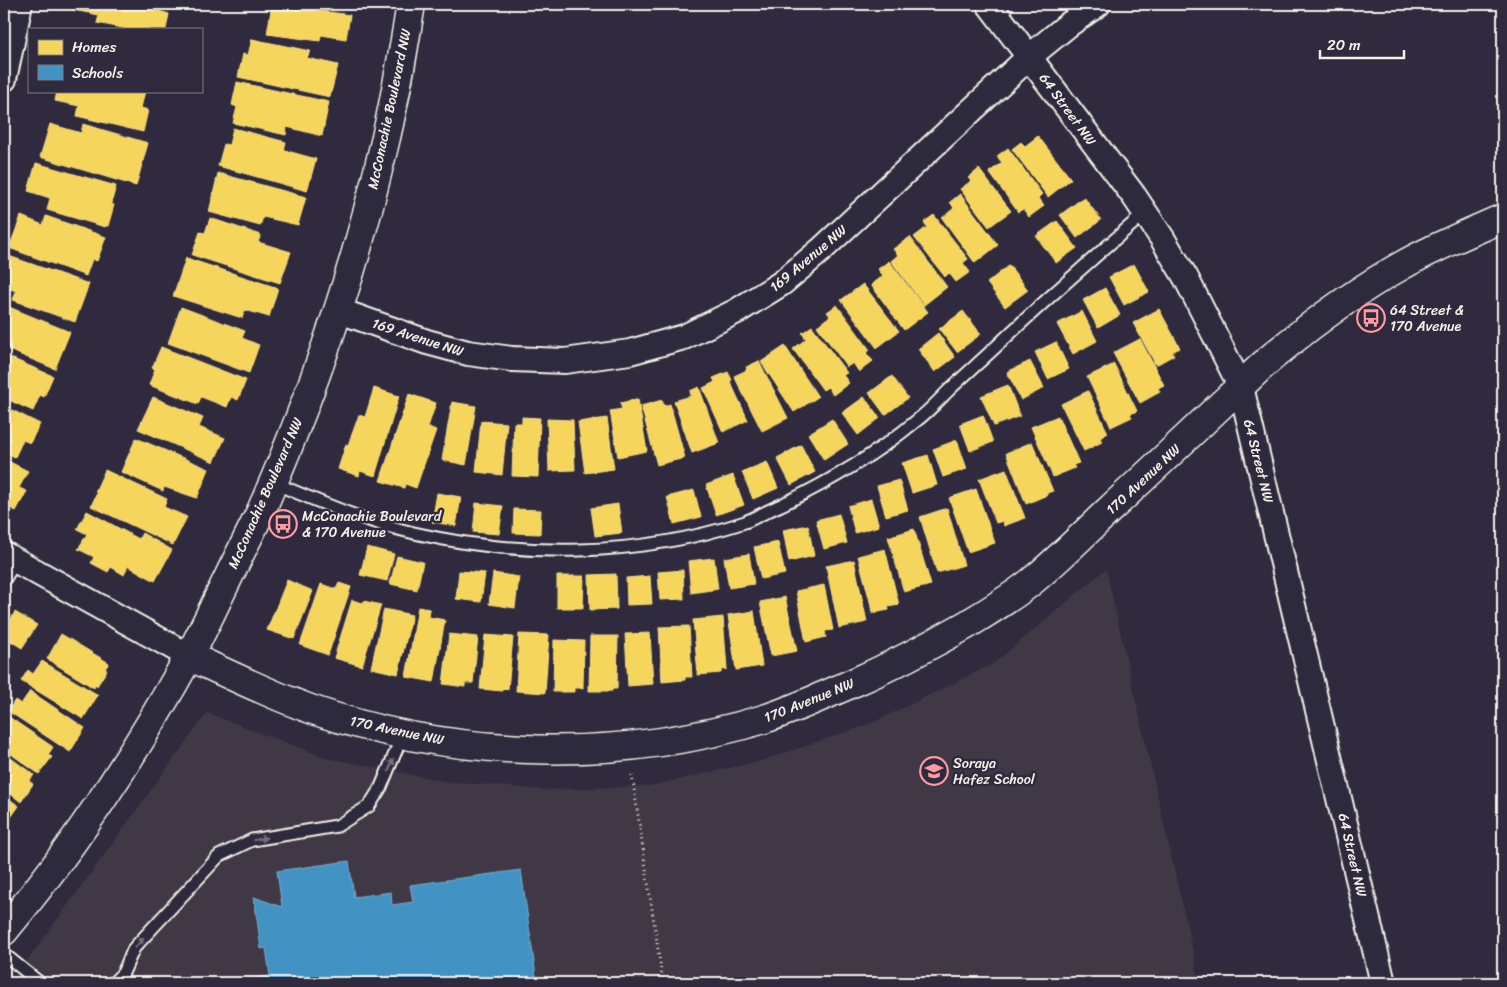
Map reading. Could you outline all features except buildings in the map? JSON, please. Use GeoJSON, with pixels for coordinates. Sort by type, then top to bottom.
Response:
{"type":"FeatureCollection","features":[{"type":"Feature","properties":{"kind":"street"},"geometry":{"type":"LineString","coordinates":[[4,79],[20,4]]}},
{"type":"Feature","properties":{"kind":"street","name":"McConachie Boulevard NW"},"geometry":{"type":"LineString","coordinates":[[4,931],[40,887],[157,714],[189,656],[260,512],[294,430],[358,246],[383,150],[411,4]]}},
{"type":"Feature","properties":{"kind":"street","name":"64 Street NW"},"geometry":{"type":"LineString","coordinates":[[989,4],[1145,213],[1186,278],[1241,387],[1383,983]]}},
{"type":"Feature","properties":{"kind":"street","name":"169 Avenue NW"},"geometry":{"type":"LineString","coordinates":[[337,310],[427,342],[468,353],[512,360],[565,361],[630,352],[684,337],[737,311],[782,283],[821,250],[1030,57],[1068,25],[1098,4]]}},
{"type":"Feature","properties":{"kind":"street","name":"170 Avenue NW"},"geometry":{"type":"LineString","coordinates":[[8,565],[189,656],[261,689],[314,710],[363,725],[403,734],[493,747],[568,750],[627,746],[704,734],[766,718],[819,698],[931,645],[987,612],[1028,584],[1275,354],[1352,296],[1402,265],[1503,218]]}},
{"type":"Feature","properties":{"kind":"lane"},"geometry":{"type":"LineString","coordinates":[[272,482],[358,516],[413,533],[507,548],[556,551],[604,549],[700,534],[746,521],[812,490],[872,454],[918,420],[1054,293],[1145,213]]}},
{"type":"Feature","properties":{"kind":"lane"},"geometry":{"type":"LineString","coordinates":[[113,983],[123,973],[134,948],[219,856],[252,840],[337,826],[369,806],[382,787],[403,734]]}},
{"type":"Feature","properties":{"kind":"lane"},"geometry":{"type":"LineString","coordinates":[[4,954],[40,983]]}},
{"type":"Feature","properties":{"kind":"path"},"geometry":{"type":"LineString","coordinates":[[632,775],[663,983]]}},
{"type":"Feature","properties":{"kind":"shaded area","name":"Soraya Hafez School"},"geometry":{"type":"Polygon","coordinates":[[[1106,569],[1200,983],[11,983],[207,713],[327,758],[444,781],[544,790],[649,786],[761,761],[870,724],[993,664],[1106,569]]]}},
{"type":"Feature","properties":{"kind":"place","name":"64 Street & 170 Avenue"},"geometry":{"type":"Point","coordinates":[1371,318]}},
{"type":"Feature","properties":{"kind":"place","name":"McConachie Boulevard & 170 Avenue"},"geometry":{"type":"Point","coordinates":[283,524]}},
{"type":"Feature","properties":{"kind":"place","name":"Soraya Hafez School"},"geometry":{"type":"Point","coordinates":[934,771]}}]}
